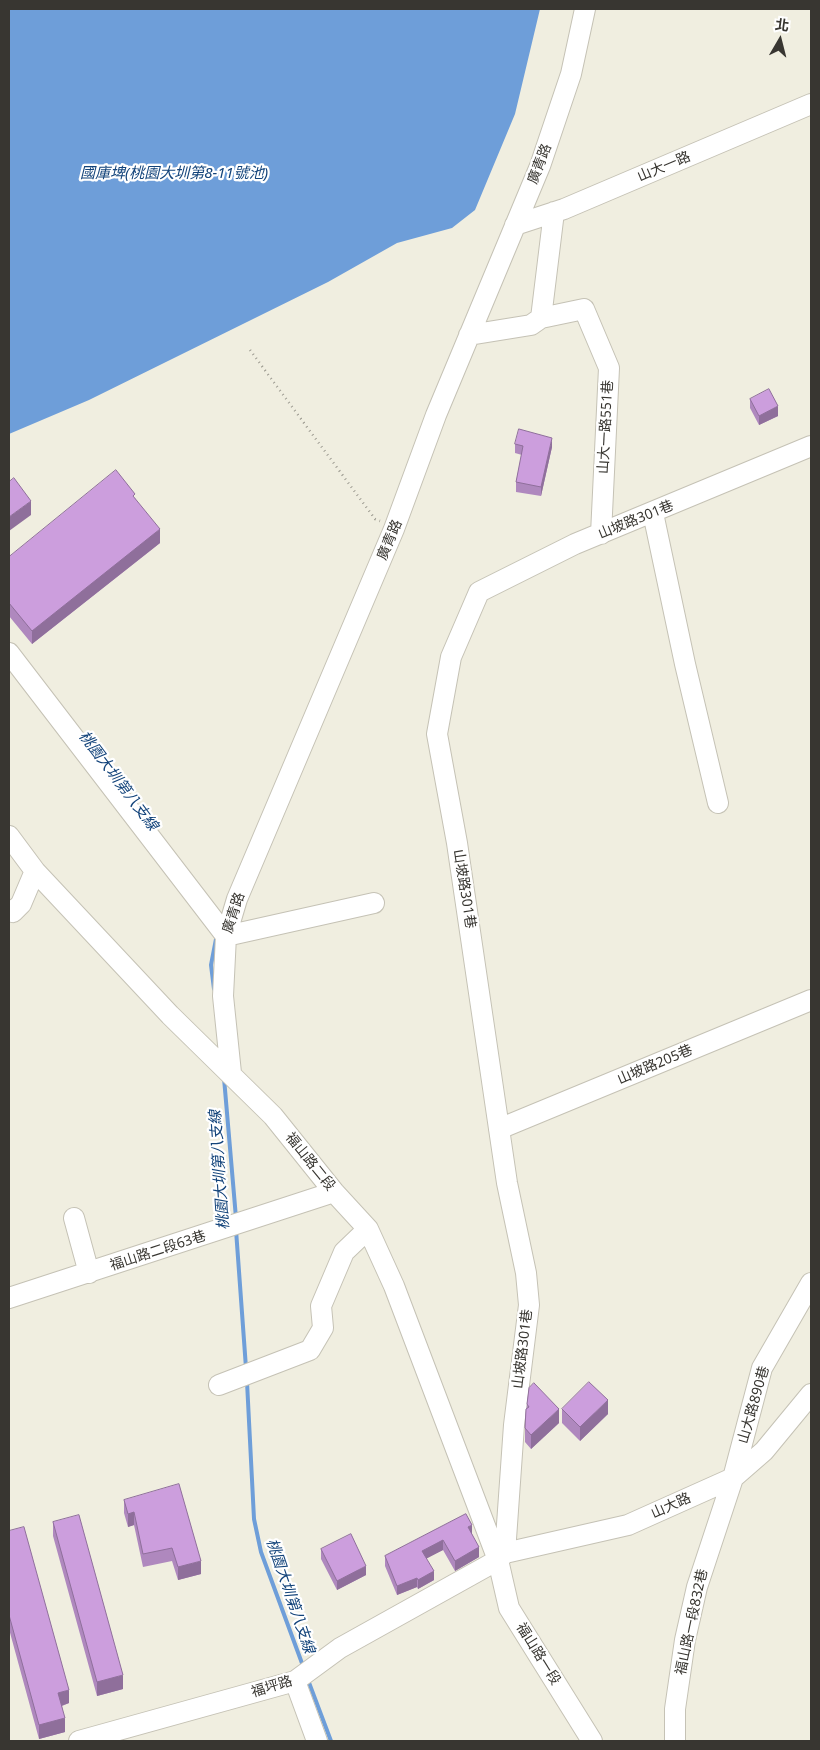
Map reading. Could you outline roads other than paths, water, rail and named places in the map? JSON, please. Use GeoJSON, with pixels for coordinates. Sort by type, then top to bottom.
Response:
{"type":"FeatureCollection","features":[{"type":"Feature","properties":{"kind":"street","name":"廣青路"},"geometry":{"type":"LineString","coordinates":[[231,1073],[223,996],[226,936],[237,899],[394,529],[436,415],[540,166],[571,74],[585,9]]}},
{"type":"Feature","properties":{"kind":"street","name":"山大一路"},"geometry":{"type":"LineString","coordinates":[[515,224],[554,212],[811,104]]}},
{"type":"Feature","properties":{"kind":"street"},"geometry":{"type":"LineString","coordinates":[[541,318],[554,212]]}},
{"type":"Feature","properties":{"kind":"street","name":"山大一路551巷"},"geometry":{"type":"LineString","coordinates":[[469,335],[531,325],[541,318],[584,309],[609,368],[600,534]]}},
{"type":"Feature","properties":{"kind":"street","name":"山坡路301巷"},"geometry":{"type":"LineString","coordinates":[[501,1557],[514,1425],[529,1305],[499,1129],[459,852],[437,734],[451,657],[479,592],[575,544],[811,446]]}},
{"type":"Feature","properties":{"kind":"street"},"geometry":{"type":"LineString","coordinates":[[653,513],[684,664],[718,803]]}},
{"type":"Feature","properties":{"kind":"street"},"geometry":{"type":"LineString","coordinates":[[9,653],[226,936],[374,903]]}},
{"type":"Feature","properties":{"kind":"street","name":"福山路二段"},"geometry":{"type":"LineString","coordinates":[[9,836],[35,871],[170,1015],[274,1116],[334,1192],[368,1229],[394,1286],[501,1557]]}},
{"type":"Feature","properties":{"kind":"street"},"geometry":{"type":"LineString","coordinates":[[9,910],[13,912],[21,904],[35,871]]}},
{"type":"Feature","properties":{"kind":"street","name":"山坡路205巷"},"geometry":{"type":"LineString","coordinates":[[499,1129],[811,1000]]}},
{"type":"Feature","properties":{"kind":"street","name":"福山路二段63巷"},"geometry":{"type":"LineString","coordinates":[[9,1298],[334,1192]]}},
{"type":"Feature","properties":{"kind":"street"},"geometry":{"type":"LineString","coordinates":[[74,1218],[89,1273]]}},
{"type":"Feature","properties":{"kind":"street"},"geometry":{"type":"LineString","coordinates":[[219,1385],[310,1350],[323,1328],[320,1306],[344,1252],[368,1229]]}},
{"type":"Feature","properties":{"kind":"street","name":"山大路890巷"},"geometry":{"type":"LineString","coordinates":[[733,1478],[762,1368],[811,1283]]}},
{"type":"Feature","properties":{"kind":"street","name":"山大路"},"geometry":{"type":"LineString","coordinates":[[501,1557],[628,1525],[733,1478],[764,1451],[811,1394]]}},
{"type":"Feature","properties":{"kind":"street","name":"福山路一段832巷"},"geometry":{"type":"LineString","coordinates":[[676,1741],[675,1709],[685,1640],[695,1596],[733,1478]]}},
{"type":"Feature","properties":{"kind":"street","name":"福坪路"},"geometry":{"type":"LineString","coordinates":[[79,1741],[295,1681],[340,1648],[501,1557]]}},
{"type":"Feature","properties":{"kind":"street","name":"福山路一段"},"geometry":{"type":"LineString","coordinates":[[501,1557],[509,1608],[592,1741]]}},
{"type":"Feature","properties":{"kind":"street"},"geometry":{"type":"LineString","coordinates":[[295,1681],[317,1741]]}},
{"type":"Feature","properties":{"kind":"water","name":"國庫埤(桃園大圳第8-11號池)"},"geometry":{"type":"Polygon","coordinates":[[[9,9],[540,9],[515,114],[475,210],[452,228],[397,243],[328,282],[89,400],[9,434],[9,9]]]}},
{"type":"Feature","properties":{"kind":"waterway","name":"桃園大圳第八支線"},"geometry":{"type":"LineString","coordinates":[[214,989],[211,965],[217,934]]}},
{"type":"Feature","properties":{"kind":"waterway","name":"桃園大圳第八支線"},"geometry":{"type":"LineString","coordinates":[[224,1078],[236,1218]]}},
{"type":"Feature","properties":{"kind":"waterway","name":"桃園大圳第八支線"},"geometry":{"type":"LineString","coordinates":[[236,1230],[246,1368]]}},
{"type":"Feature","properties":{"kind":"waterway","name":"桃園大圳第八支線"},"geometry":{"type":"LineString","coordinates":[[247,1382],[254,1519],[261,1552],[303,1666]]}},
{"type":"Feature","properties":{"kind":"waterway","name":"桃園大圳第八支線"},"geometry":{"type":"LineString","coordinates":[[308,1680],[331,1741]]}}]}
